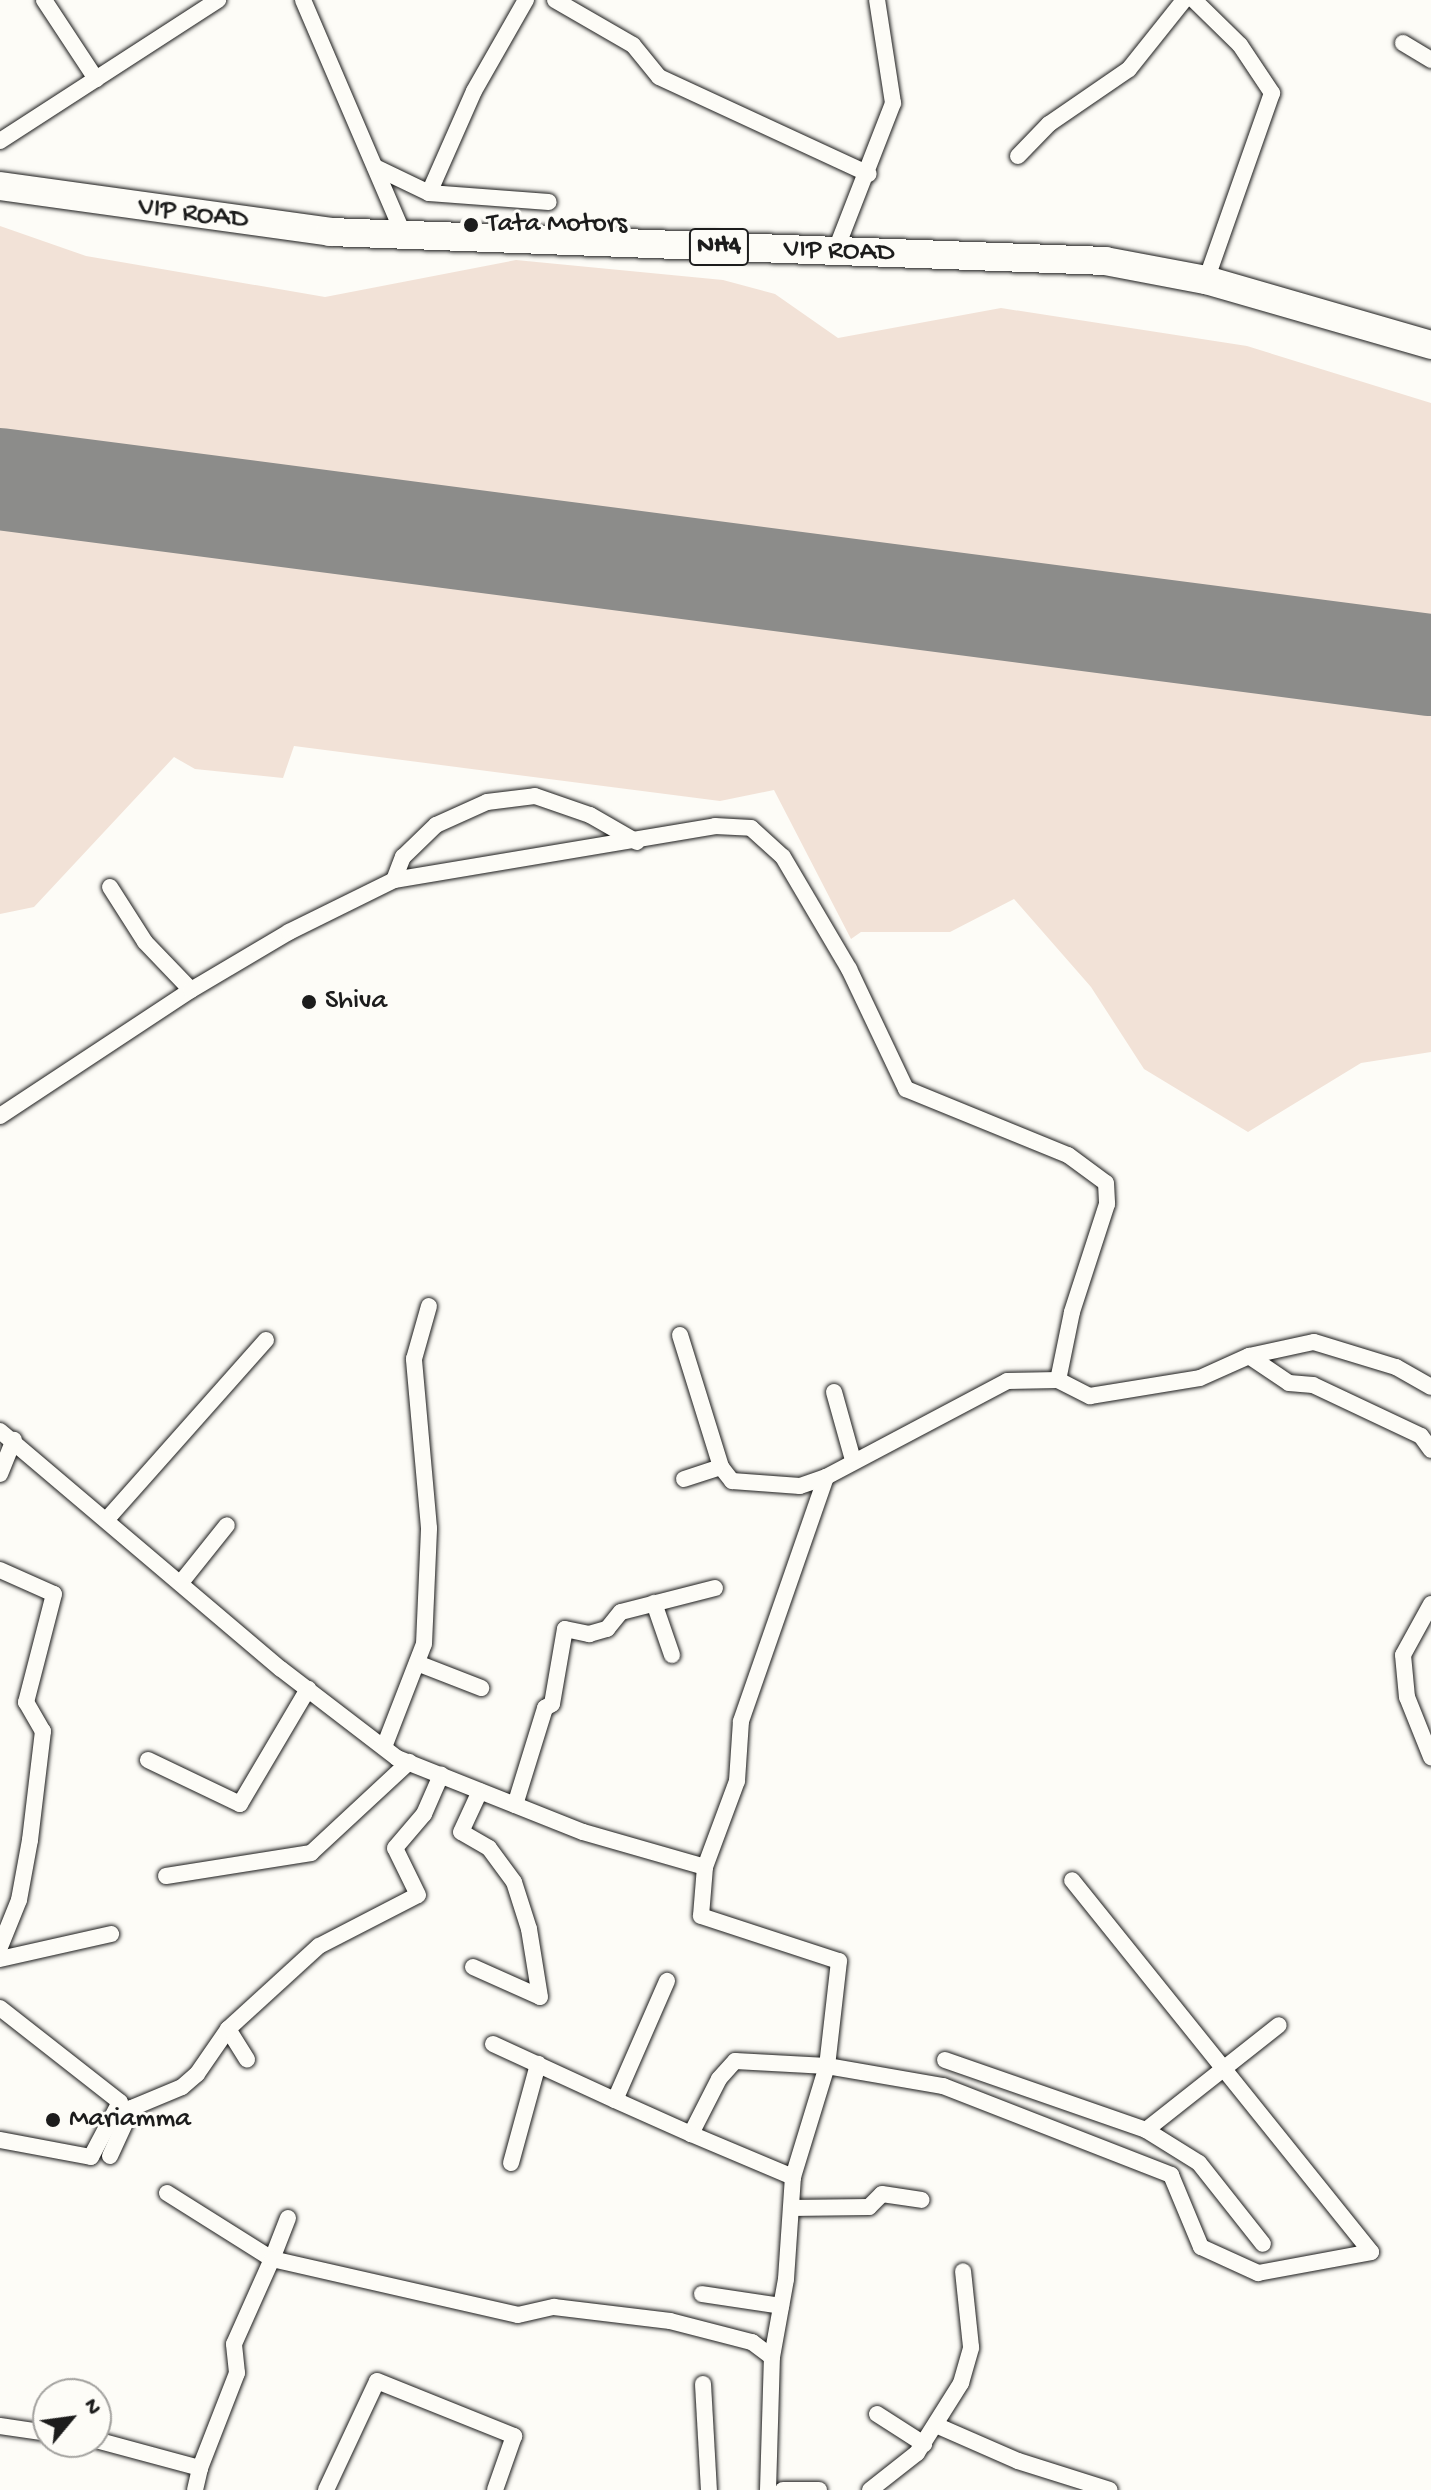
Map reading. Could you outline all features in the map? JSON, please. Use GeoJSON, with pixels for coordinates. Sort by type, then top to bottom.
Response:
{"type":"FeatureCollection","features":[{"type":"Feature","properties":{"kind":"highway","name":"VIP ROAD"},"geometry":{"type":"LineString","coordinates":[[0,186],[330,232],[402,231],[835,252],[1105,261],[1206,280],[1431,345]]}},
{"type":"Feature","properties":{"kind":"street"},"geometry":{"type":"LineString","coordinates":[[44,0],[96,79]]}},
{"type":"Feature","properties":{"kind":"street"},"geometry":{"type":"LineString","coordinates":[[3,133],[96,79],[218,0]]}},
{"type":"Feature","properties":{"kind":"street"},"geometry":{"type":"LineString","coordinates":[[303,0],[402,231]]}},
{"type":"Feature","properties":{"kind":"street"},"geometry":{"type":"LineString","coordinates":[[429,193],[474,91],[526,0]]}},
{"type":"Feature","properties":{"kind":"street"},"geometry":{"type":"LineString","coordinates":[[555,0],[633,45],[659,77],[869,174]]}},
{"type":"Feature","properties":{"kind":"street"},"geometry":{"type":"LineString","coordinates":[[835,252],[869,174],[893,103],[877,0]]}},
{"type":"Feature","properties":{"kind":"street"},"geometry":{"type":"LineString","coordinates":[[1018,156],[1049,124],[1129,69],[1184,0]]}},
{"type":"Feature","properties":{"kind":"street"},"geometry":{"type":"LineString","coordinates":[[1194,0],[1240,45],[1272,93],[1206,280]]}},
{"type":"Feature","properties":{"kind":"street"},"geometry":{"type":"LineString","coordinates":[[1403,43],[1431,60]]}},
{"type":"Feature","properties":{"kind":"street"},"geometry":{"type":"LineString","coordinates":[[375,167],[429,193],[549,202]]}},
{"type":"Feature","properties":{"kind":"street"},"geometry":{"type":"LineString","coordinates":[[394,880],[403,857],[436,825],[487,802],[535,796],[590,815],[637,842]]}},
{"type":"Feature","properties":{"kind":"street"},"geometry":{"type":"LineString","coordinates":[[0,1116],[191,990],[289,932],[394,880],[637,842],[715,826],[751,828],[783,857],[798,882],[849,969],[906,1089],[1068,1155],[1106,1183],[1107,1204],[1072,1312],[1058,1380]]}},
{"type":"Feature","properties":{"kind":"street"},"geometry":{"type":"LineString","coordinates":[[110,887],[145,942],[191,990]]}},
{"type":"Feature","properties":{"kind":"street"},"geometry":{"type":"LineString","coordinates":[[384,1747],[424,1644],[429,1528],[414,1359],[429,1306]]}},
{"type":"Feature","properties":{"kind":"street"},"geometry":{"type":"LineString","coordinates":[[680,1335],[721,1467],[732,1481],[800,1486],[826,1477],[1007,1381],[1058,1380],[1090,1396],[1200,1378],[1249,1356],[1314,1342],[1396,1367],[1431,1387]]}},
{"type":"Feature","properties":{"kind":"street"},"geometry":{"type":"LineString","coordinates":[[108,1518],[266,1340]]}},
{"type":"Feature","properties":{"kind":"street"},"geometry":{"type":"LineString","coordinates":[[1249,1356],[1289,1383],[1313,1385],[1421,1436],[1431,1450]]}},
{"type":"Feature","properties":{"kind":"street"},"geometry":{"type":"LineString","coordinates":[[834,1392],[853,1460]]}},
{"type":"Feature","properties":{"kind":"street"},"geometry":{"type":"LineString","coordinates":[[0,1474],[7,1436],[183,1580],[308,1689],[384,1747],[409,1762],[583,1832],[705,1867]]}},
{"type":"Feature","properties":{"kind":"street"},"geometry":{"type":"LineString","coordinates":[[684,1479],[721,1467]]}},
{"type":"Feature","properties":{"kind":"street"},"geometry":{"type":"LineString","coordinates":[[768,2490],[772,2357],[781,2306],[793,2177],[827,2066],[839,1961],[701,1916],[705,1867],[737,1781],[741,1721],[826,1477]]}},
{"type":"Feature","properties":{"kind":"street"},"geometry":{"type":"LineString","coordinates":[[183,1580],[227,1525]]}},
{"type":"Feature","properties":{"kind":"street"},"geometry":{"type":"LineString","coordinates":[[0,1570],[54,1594],[26,1702],[43,1731],[30,1840],[19,1900],[0,1947]]}},
{"type":"Feature","properties":{"kind":"street"},"geometry":{"type":"LineString","coordinates":[[515,1805],[545,1708],[552,1704],[565,1629],[589,1634],[607,1629],[621,1612],[715,1588]]}},
{"type":"Feature","properties":{"kind":"street"},"geometry":{"type":"LineString","coordinates":[[654,1603],[672,1655]]}},
{"type":"Feature","properties":{"kind":"street"},"geometry":{"type":"LineString","coordinates":[[1431,1604],[1403,1655],[1407,1697],[1431,1757]]}},
{"type":"Feature","properties":{"kind":"street"},"geometry":{"type":"LineString","coordinates":[[417,1663],[481,1688]]}},
{"type":"Feature","properties":{"kind":"street"},"geometry":{"type":"LineString","coordinates":[[148,1760],[240,1804],[308,1689]]}},
{"type":"Feature","properties":{"kind":"street"},"geometry":{"type":"LineString","coordinates":[[166,1876],[311,1853],[409,1762]]}},
{"type":"Feature","properties":{"kind":"street"},"geometry":{"type":"LineString","coordinates":[[110,2156],[132,2108],[182,2087],[228,2029],[336,1933],[358,1930],[418,1895],[395,1848],[424,1814],[441,1775]]}},
{"type":"Feature","properties":{"kind":"street"},"geometry":{"type":"LineString","coordinates":[[473,1967],[540,1997],[529,1929],[514,1882],[489,1848],[461,1832],[480,1791]]}},
{"type":"Feature","properties":{"kind":"street"},"geometry":{"type":"LineString","coordinates":[[691,2134],[719,2079],[735,2061],[827,2066],[943,2086],[1171,2175],[1201,2247],[1258,2273],[1371,2252],[1221,2070],[1072,1880]]}},
{"type":"Feature","properties":{"kind":"street"},"geometry":{"type":"LineString","coordinates":[[0,1959],[111,1934]]}},
{"type":"Feature","properties":{"kind":"street"},"geometry":{"type":"LineString","coordinates":[[615,2100],[667,1981]]}},
{"type":"Feature","properties":{"kind":"street"},"geometry":{"type":"LineString","coordinates":[[0,2008],[120,2102],[91,2157],[0,2140]]}},
{"type":"Feature","properties":{"kind":"street"},"geometry":{"type":"LineString","coordinates":[[1146,2130],[1279,2025]]}},
{"type":"Feature","properties":{"kind":"street"},"geometry":{"type":"LineString","coordinates":[[228,2029],[247,2059]]}},
{"type":"Feature","properties":{"kind":"street"},"geometry":{"type":"LineString","coordinates":[[493,2044],[793,2177]]}},
{"type":"Feature","properties":{"kind":"street"},"geometry":{"type":"LineString","coordinates":[[945,2060],[1146,2130],[1199,2163],[1263,2244]]}},
{"type":"Feature","properties":{"kind":"street"},"geometry":{"type":"LineString","coordinates":[[511,2163],[538,2064]]}},
{"type":"Feature","properties":{"kind":"street"},"geometry":{"type":"LineString","coordinates":[[167,2193],[272,2259],[518,2315],[554,2307],[670,2321],[752,2342],[772,2357]]}},
{"type":"Feature","properties":{"kind":"street"},"geometry":{"type":"LineString","coordinates":[[791,2208],[869,2207],[882,2194],[922,2200]]}},
{"type":"Feature","properties":{"kind":"street"},"geometry":{"type":"LineString","coordinates":[[195,2490],[200,2468],[237,2373],[234,2344],[288,2218]]}},
{"type":"Feature","properties":{"kind":"street"},"geometry":{"type":"LineString","coordinates":[[870,2490],[924,2444],[938,2426],[961,2383],[971,2347],[963,2271]]}},
{"type":"Feature","properties":{"kind":"street"},"geometry":{"type":"LineString","coordinates":[[702,2294],[781,2306]]}},
{"type":"Feature","properties":{"kind":"street"},"geometry":{"type":"LineString","coordinates":[[326,2490],[377,2381],[514,2436],[495,2490]]}},
{"type":"Feature","properties":{"kind":"street"},"geometry":{"type":"LineString","coordinates":[[703,2384],[709,2490]]}},
{"type":"Feature","properties":{"kind":"street"},"geometry":{"type":"LineString","coordinates":[[877,2414],[924,2444]]}},
{"type":"Feature","properties":{"kind":"street"},"geometry":{"type":"LineString","coordinates":[[0,2426],[32,2431]]}},
{"type":"Feature","properties":{"kind":"street"},"geometry":{"type":"LineString","coordinates":[[938,2426],[1018,2461],[1110,2490]]}},
{"type":"Feature","properties":{"kind":"street"},"geometry":{"type":"LineString","coordinates":[[112,2444],[200,2468]]}},
{"type":"Feature","properties":{"kind":"street"},"geometry":{"type":"LineString","coordinates":[[783,2490],[819,2490]]}},
{"type":"Feature","properties":{"kind":"shaded area"},"geometry":{"type":"Polygon","coordinates":[[[0,226],[86,256],[325,297],[516,260],[723,280],[775,294],[838,338],[1001,308],[1247,346],[1431,403],[1431,1052],[1361,1063],[1248,1132],[1144,1069],[1091,987],[1014,899],[950,932],[861,932],[851,939],[774,790],[720,801],[294,746],[283,778],[195,769],[174,757],[34,907],[0,914],[0,226]]]}},
{"type":"Feature","properties":{"kind":"runway"},"geometry":{"type":"LineString","coordinates":[[0,479],[1431,665]]}},
{"type":"Feature","properties":{"kind":"place","name":"Tata Motors"},"geometry":{"type":"Point","coordinates":[471,225]}},
{"type":"Feature","properties":{"kind":"place","name":"Shiva"},"geometry":{"type":"Point","coordinates":[309,1002]}},
{"type":"Feature","properties":{"kind":"place","name":"Mariamma"},"geometry":{"type":"Point","coordinates":[53,2120]}}]}
